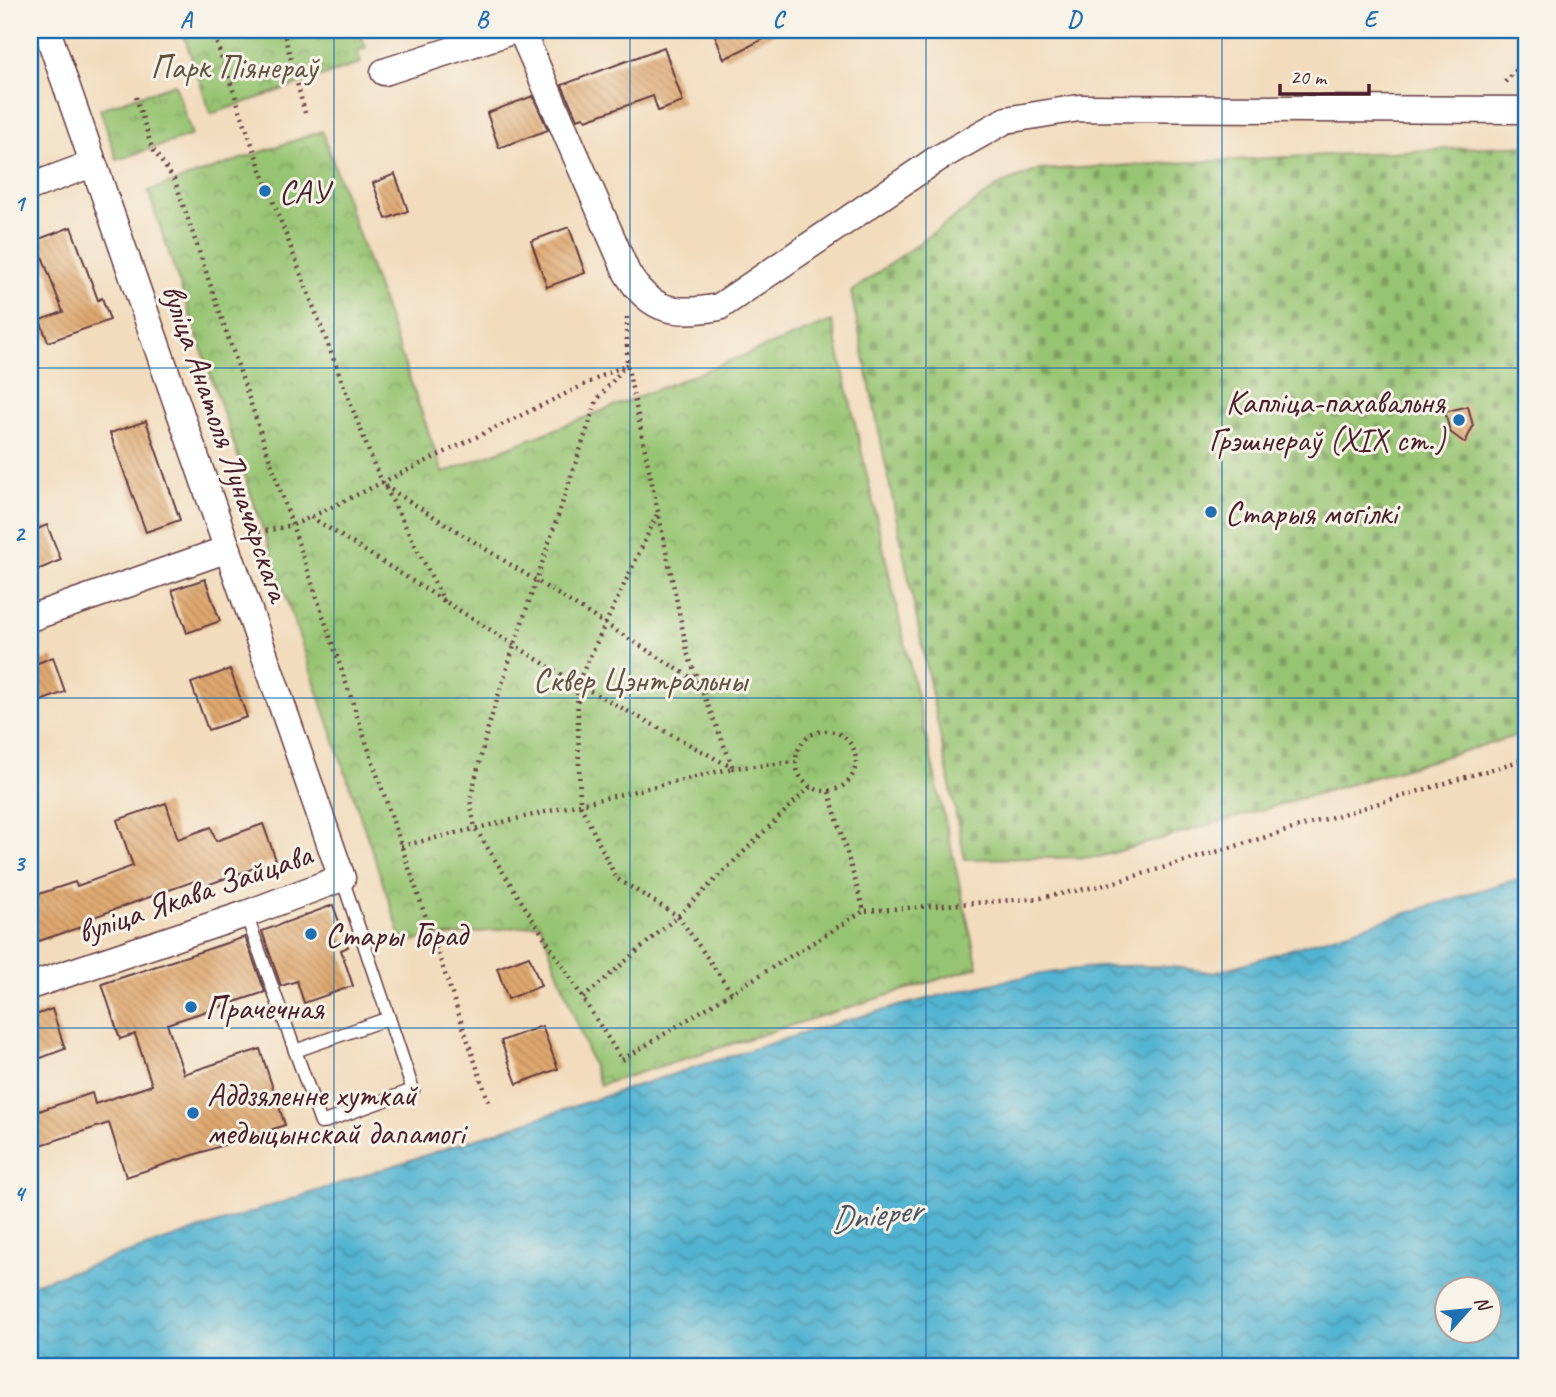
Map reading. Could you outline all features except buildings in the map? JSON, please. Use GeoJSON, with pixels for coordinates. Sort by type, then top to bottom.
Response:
{"type":"FeatureCollection","features":[{"type":"Feature","properties":{"kind":"street","name":"вуліца Анатоля Луначарскага"},"geometry":{"type":"LineString","coordinates":[[47,30],[342,878]]}},
{"type":"Feature","properties":{"kind":"street"},"geometry":{"type":"LineString","coordinates":[[384,72],[515,30]]}},
{"type":"Feature","properties":{"kind":"street"},"geometry":{"type":"LineString","coordinates":[[521,30],[627,273],[636,288],[655,305],[679,312],[719,307],[937,159],[1006,120],[1079,108],[1526,110]]}},
{"type":"Feature","properties":{"kind":"street"},"geometry":{"type":"LineString","coordinates":[[30,187],[92,164]]}},
{"type":"Feature","properties":{"kind":"street"},"geometry":{"type":"LineString","coordinates":[[30,618],[226,545]]}},
{"type":"Feature","properties":{"kind":"street","name":"вуліца Якава Зайцава"},"geometry":{"type":"LineString","coordinates":[[30,986],[246,914],[342,878]]}},
{"type":"Feature","properties":{"kind":"lane"},"geometry":{"type":"LineString","coordinates":[[246,914],[321,1123],[414,1090],[342,878]]}},
{"type":"Feature","properties":{"kind":"lane"},"geometry":{"type":"LineString","coordinates":[[295,1051],[389,1018]]}},
{"type":"Feature","properties":{"kind":"path"},"geometry":{"type":"LineString","coordinates":[[117,30],[120,38]]}},
{"type":"Feature","properties":{"kind":"path"},"geometry":{"type":"LineString","coordinates":[[212,30],[260,167],[383,484],[445,603]]}},
{"type":"Feature","properties":{"kind":"path"},"geometry":{"type":"LineString","coordinates":[[283,30],[305,113]]}},
{"type":"Feature","properties":{"kind":"path"},"geometry":{"type":"LineString","coordinates":[[136,97],[152,148],[175,181],[489,1103]]}},
{"type":"Feature","properties":{"kind":"path"},"geometry":{"type":"LineString","coordinates":[[627,273],[627,365],[657,514],[688,655],[733,768]]}},
{"type":"Feature","properties":{"kind":"path"},"geometry":{"type":"LineString","coordinates":[[226,545],[293,525],[627,365]]}},
{"type":"Feature","properties":{"kind":"path"},"geometry":{"type":"LineString","coordinates":[[627,365],[597,400],[514,646],[488,728],[470,800],[475,828],[622,1060],[864,911],[1041,898],[1109,884],[1526,759]]}},
{"type":"Feature","properties":{"kind":"path"},"geometry":{"type":"LineString","coordinates":[[383,484],[604,625],[699,682]]}},
{"type":"Feature","properties":{"kind":"path"},"geometry":{"type":"LineString","coordinates":[[657,514],[577,684],[580,804],[616,878],[678,916],[732,993]]}},
{"type":"Feature","properties":{"kind":"path"},"geometry":{"type":"LineString","coordinates":[[310,517],[577,684],[733,768]]}},
{"type":"Feature","properties":{"kind":"path"},"geometry":{"type":"LineString","coordinates":[[829,731],[847,739],[853,747],[856,766],[847,784],[829,792],[810,787],[798,772],[796,762],[802,743],[819,732],[829,731]]}},
{"type":"Feature","properties":{"kind":"path"},"geometry":{"type":"LineString","coordinates":[[401,846],[733,768],[796,762]]}},
{"type":"Feature","properties":{"kind":"path"},"geometry":{"type":"LineString","coordinates":[[583,998],[678,916],[810,787]]}},
{"type":"Feature","properties":{"kind":"path"},"geometry":{"type":"LineString","coordinates":[[829,792],[864,911]]}},
{"type":"Feature","properties":{"kind":"green space","name":"Парк Піянераў"},"geometry":{"type":"Polygon","coordinates":[[[182,30],[359,30],[366,48],[357,51],[361,63],[211,114],[182,30]]]}},
{"type":"Feature","properties":{"kind":"green space"},"geometry":{"type":"Polygon","coordinates":[[[175,84],[192,135],[117,160],[100,109],[175,84]]]}},
{"type":"Feature","properties":{"kind":"green space","name":"Сквер Цэнтральны"},"geometry":{"type":"Polygon","coordinates":[[[322,131],[443,473],[832,321],[978,967],[600,1085],[540,924],[403,942],[148,191],[322,131]]]}},
{"type":"Feature","properties":{"kind":"green space","name":"Старыя могілкі"},"geometry":{"type":"Polygon","coordinates":[[[1526,145],[1526,733],[1099,857],[965,859],[851,292],[1001,184],[1039,170],[1526,145]]]}},
{"type":"Feature","properties":{"kind":"water","name":"Dnieper"},"geometry":{"type":"Polygon","coordinates":[[[1526,876],[1526,1367],[30,1367],[30,1285],[648,1082],[892,1008],[1034,975],[1106,967],[1178,968],[1214,973],[1526,876]]]}},
{"type":"Feature","properties":{"kind":"place","name":"САУ"},"geometry":{"type":"Point","coordinates":[265,191]}},
{"type":"Feature","properties":{"kind":"place","name":"Капліца-пахавальня Грэшнераў (XIX ст.)"},"geometry":{"type":"Point","coordinates":[1459,420]}},
{"type":"Feature","properties":{"kind":"place","name":"Старыя могілкі"},"geometry":{"type":"Point","coordinates":[1211,512]}},
{"type":"Feature","properties":{"kind":"place","name":"Стары Горад"},"geometry":{"type":"Point","coordinates":[311,934]}},
{"type":"Feature","properties":{"kind":"place","name":"Прачечная"},"geometry":{"type":"Point","coordinates":[191,1007]}},
{"type":"Feature","properties":{"kind":"place","name":"Аддзяленне хуткай медыцынскай дапамогі"},"geometry":{"type":"Point","coordinates":[193,1113]}}]}
